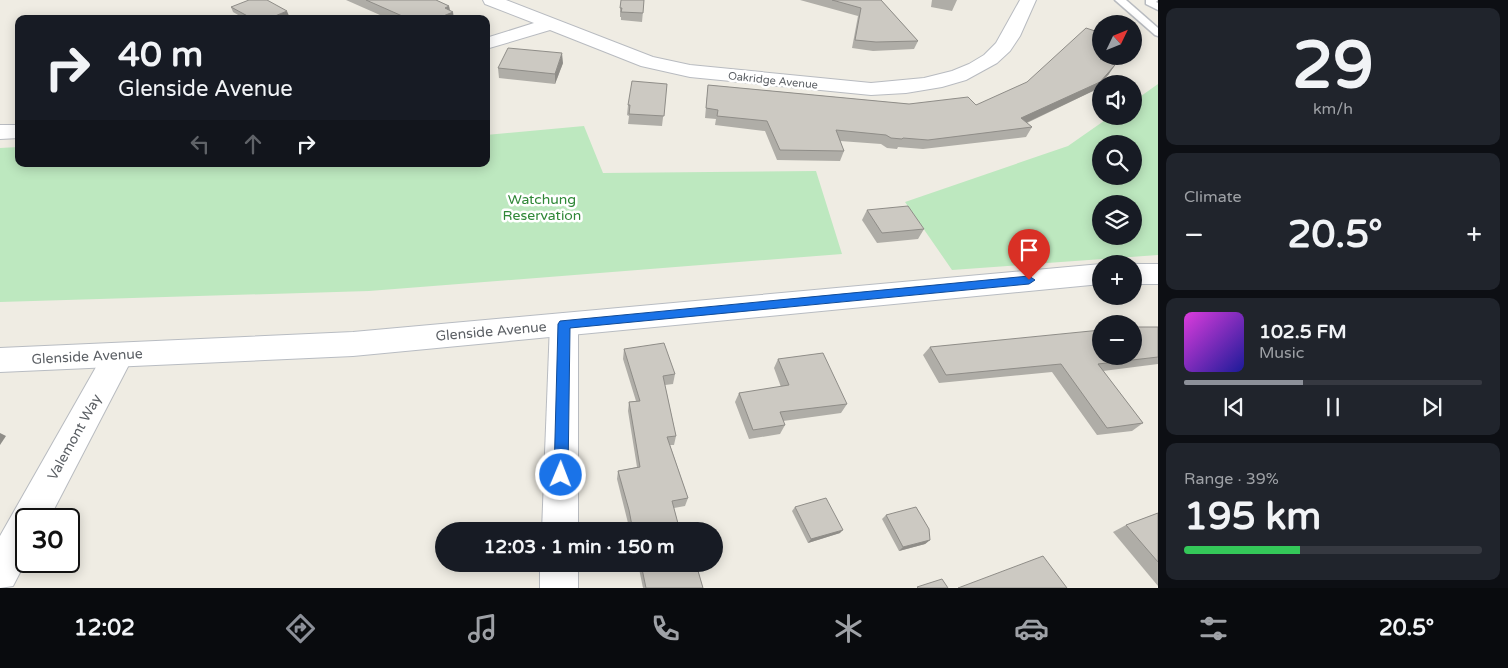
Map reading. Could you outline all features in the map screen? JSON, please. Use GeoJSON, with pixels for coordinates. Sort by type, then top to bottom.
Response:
{"type":"FeatureCollection","features":[{"type":"Feature","properties":{"kind":"street","name":"Oakridge Avenue"},"geometry":{"type":"LineString","coordinates":[[491,0],[648,62],[690,71],[842,87],[887,88],[937,81],[956,76],[985,62],[1004,46],[1028,0]]}},
{"type":"Feature","properties":{"kind":"street"},"geometry":{"type":"LineString","coordinates":[[490,43],[550,24]]}},
{"type":"Feature","properties":{"kind":"street"},"geometry":{"type":"LineString","coordinates":[[0,132],[15,131]]}},
{"type":"Feature","properties":{"kind":"street"},"geometry":{"type":"LineString","coordinates":[[1142,274],[1158,274]]}},
{"type":"Feature","properties":{"kind":"street","name":"Glenside Avenue"},"geometry":{"type":"LineString","coordinates":[[0,360],[354,344],[1092,275]]}},
{"type":"Feature","properties":{"kind":"street"},"geometry":{"type":"LineString","coordinates":[[560,522],[564,324]]}},
{"type":"Feature","properties":{"kind":"street","name":"Valemont Way"},"geometry":{"type":"LineString","coordinates":[[36,508],[119,355]]}},
{"type":"Feature","properties":{"kind":"street"},"geometry":{"type":"LineString","coordinates":[[0,573],[15,545]]}},
{"type":"Feature","properties":{"kind":"street"},"geometry":{"type":"LineString","coordinates":[[559,572],[559,588]]}},
{"type":"Feature","properties":{"kind":"lane"},"geometry":{"type":"LineString","coordinates":[[1120,0],[1158,33]]}},
{"type":"Feature","properties":{"kind":"lane"},"geometry":{"type":"LineString","coordinates":[[1153,0],[1149,2],[1158,7]]}},
{"type":"Feature","properties":{"kind":"green space"},"geometry":{"type":"Polygon","coordinates":[[[1158,84],[1158,255],[1092,255],[1092,260],[952,270],[905,202],[1068,146],[1098,125],[1142,125],[1142,95],[1158,84]]]}},
{"type":"Feature","properties":{"kind":"green space","name":"Watchung Reservation"},"geometry":{"type":"Polygon","coordinates":[[[584,126],[603,173],[816,171],[842,254],[369,291],[0,302],[0,148],[15,147],[15,167],[490,167],[490,135],[584,126]]]}},
{"type":"Feature","properties":{"kind":"building"},"geometry":{"type":"Polygon","coordinates":[[[249,0],[267,0],[287,11],[278,15],[246,15],[231,7],[249,0]]]}},
{"type":"Feature","properties":{"kind":"building"},"geometry":{"type":"Polygon","coordinates":[[[366,0],[436,0],[449,6],[445,8],[453,12],[446,15],[400,15],[366,0]]]}},
{"type":"Feature","properties":{"kind":"building"},"geometry":{"type":"Polygon","coordinates":[[[621,0],[644,0],[643,13],[621,12],[621,0]]]}},
{"type":"Feature","properties":{"kind":"building"},"geometry":{"type":"Polygon","coordinates":[[[832,0],[881,0],[918,41],[876,42],[855,40],[861,8],[832,0]]]}},
{"type":"Feature","properties":{"kind":"building"},"geometry":{"type":"Polygon","coordinates":[[[1086,28],[1092,30],[1092,65],[1115,65],[1106,75],[1092,75],[1092,86],[1021,118],[1032,127],[928,140],[891,138],[886,135],[836,130],[844,151],[780,150],[767,121],[717,116],[718,110],[706,108],[708,85],[909,104],[968,97],[976,105],[1027,82],[1086,28]]]}},
{"type":"Feature","properties":{"kind":"building"},"geometry":{"type":"Polygon","coordinates":[[[508,48],[562,53],[555,74],[498,68],[508,48]]]}},
{"type":"Feature","properties":{"kind":"building"},"geometry":{"type":"Polygon","coordinates":[[[632,81],[667,84],[664,116],[629,114],[630,105],[628,105],[632,81]]]}},
{"type":"Feature","properties":{"kind":"building"},"geometry":{"type":"Polygon","coordinates":[[[908,206],[924,229],[882,233],[867,210],[908,206]]]}},
{"type":"Feature","properties":{"kind":"building"},"geometry":{"type":"Polygon","coordinates":[[[1142,327],[1158,327],[1158,357],[1142,359],[1142,327]]]}},
{"type":"Feature","properties":{"kind":"building"},"geometry":{"type":"Polygon","coordinates":[[[1092,331],[1092,365],[1099,365],[1143,423],[1107,428],[1061,364],[946,375],[930,347],[1092,331]]]}},
{"type":"Feature","properties":{"kind":"building"},"geometry":{"type":"Polygon","coordinates":[[[664,343],[675,374],[663,376],[676,436],[667,437],[688,498],[672,501],[678,522],[631,522],[618,471],[640,467],[629,402],[640,401],[624,349],[664,343]]]}},
{"type":"Feature","properties":{"kind":"building"},"geometry":{"type":"Polygon","coordinates":[[[823,353],[847,404],[780,412],[785,425],[753,430],[739,393],[789,385],[778,359],[823,353]]]}},
{"type":"Feature","properties":{"kind":"building"},"geometry":{"type":"Polygon","coordinates":[[[826,498],[843,530],[811,539],[795,507],[826,498]]]}},
{"type":"Feature","properties":{"kind":"building"},"geometry":{"type":"Polygon","coordinates":[[[916,507],[929,529],[930,540],[903,547],[886,515],[916,507]]]}},
{"type":"Feature","properties":{"kind":"building"},"geometry":{"type":"Polygon","coordinates":[[[1158,513],[1158,562],[1126,525],[1158,513]]]}},
{"type":"Feature","properties":{"kind":"building"},"geometry":{"type":"Polygon","coordinates":[[[1043,556],[1067,588],[958,588],[1043,556]]]}},
{"type":"Feature","properties":{"kind":"building"},"geometry":{"type":"Polygon","coordinates":[[[643,572],[698,572],[703,588],[646,588],[643,572]]]}},
{"type":"Feature","properties":{"kind":"building"},"geometry":{"type":"Polygon","coordinates":[[[942,579],[948,588],[917,587],[942,579]]]}},
{"type":"Feature","properties":{"kind":"route"},"geometry":{"type":"LineString","coordinates":[[561,475],[564,324],[1029,280]]}}]}
